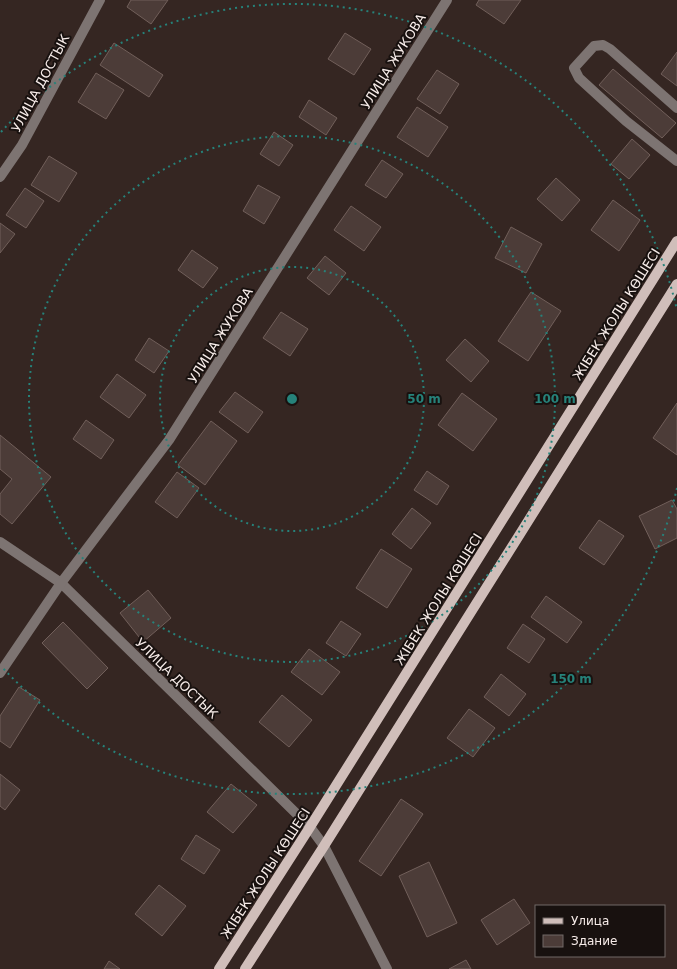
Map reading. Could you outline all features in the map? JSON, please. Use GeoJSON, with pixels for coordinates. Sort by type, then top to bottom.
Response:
{"type":"FeatureCollection","features":[{"type":"Feature","properties":{"kind":"main road","name":"ЖІБЕК ЖОЛЫ КӨШЕСІ"},"geometry":{"type":"LineString","coordinates":[[219,969],[310,827],[677,241]]}},
{"type":"Feature","properties":{"kind":"main road"},"geometry":{"type":"LineString","coordinates":[[245,969],[324,846],[677,284]]}},
{"type":"Feature","properties":{"kind":"street","name":"УЛИЦА ДОСТЫК"},"geometry":{"type":"LineString","coordinates":[[0,177],[22,145],[100,0]]}},
{"type":"Feature","properties":{"kind":"street","name":"УЛИЦА ЖУКОВА"},"geometry":{"type":"LineString","coordinates":[[0,673],[61,583],[169,440],[447,0]]}},
{"type":"Feature","properties":{"kind":"street"},"geometry":{"type":"LineString","coordinates":[[677,108],[610,49],[603,45],[594,46],[574,68],[579,78],[626,121],[677,161]]}},
{"type":"Feature","properties":{"kind":"street","name":"УЛИЦА ДОСТЫК"},"geometry":{"type":"LineString","coordinates":[[0,542],[61,583],[310,827],[324,846],[387,969]]}},
{"type":"Feature","properties":{"kind":"building"},"geometry":{"type":"Polygon","coordinates":[[[131,0],[168,0],[151,24],[127,7],[131,0]]]}},
{"type":"Feature","properties":{"kind":"building"},"geometry":{"type":"Polygon","coordinates":[[[479,0],[521,0],[504,24],[476,5],[479,0]]]}},
{"type":"Feature","properties":{"kind":"building"},"geometry":{"type":"Polygon","coordinates":[[[345,33],[371,49],[354,75],[328,59],[345,33]]]}},
{"type":"Feature","properties":{"kind":"building"},"geometry":{"type":"Polygon","coordinates":[[[114,43],[163,75],[149,97],[100,65],[114,43]]]}},
{"type":"Feature","properties":{"kind":"building"},"geometry":{"type":"Polygon","coordinates":[[[677,52],[677,86],[661,74],[677,52]]]}},
{"type":"Feature","properties":{"kind":"building"},"geometry":{"type":"Polygon","coordinates":[[[613,69],[676,123],[662,138],[599,85],[613,69]]]}},
{"type":"Feature","properties":{"kind":"building"},"geometry":{"type":"Polygon","coordinates":[[[437,70],[459,84],[440,114],[417,99],[437,70]]]}},
{"type":"Feature","properties":{"kind":"building"},"geometry":{"type":"Polygon","coordinates":[[[96,73],[124,90],[106,119],[78,102],[96,73]]]}},
{"type":"Feature","properties":{"kind":"building"},"geometry":{"type":"Polygon","coordinates":[[[309,100],[337,118],[326,135],[299,117],[309,100]]]}},
{"type":"Feature","properties":{"kind":"building"},"geometry":{"type":"Polygon","coordinates":[[[417,107],[448,127],[428,157],[397,137],[417,107]]]}},
{"type":"Feature","properties":{"kind":"building"},"geometry":{"type":"Polygon","coordinates":[[[274,132],[293,145],[279,166],[260,154],[274,132]]]}},
{"type":"Feature","properties":{"kind":"building"},"geometry":{"type":"Polygon","coordinates":[[[632,139],[650,155],[629,179],[611,164],[632,139]]]}},
{"type":"Feature","properties":{"kind":"building"},"geometry":{"type":"Polygon","coordinates":[[[49,156],[77,173],[59,202],[31,185],[49,156]]]}},
{"type":"Feature","properties":{"kind":"building"},"geometry":{"type":"Polygon","coordinates":[[[382,160],[403,174],[386,198],[365,185],[382,160]]]}},
{"type":"Feature","properties":{"kind":"building"},"geometry":{"type":"Polygon","coordinates":[[[556,178],[580,200],[562,221],[537,199],[556,178]]]}},
{"type":"Feature","properties":{"kind":"building"},"geometry":{"type":"Polygon","coordinates":[[[258,185],[280,197],[264,224],[243,211],[258,185]]]}},
{"type":"Feature","properties":{"kind":"building"},"geometry":{"type":"Polygon","coordinates":[[[25,188],[44,201],[26,228],[6,215],[25,188]]]}},
{"type":"Feature","properties":{"kind":"building"},"geometry":{"type":"Polygon","coordinates":[[[613,200],[640,220],[619,251],[591,230],[613,200]]]}},
{"type":"Feature","properties":{"kind":"building"},"geometry":{"type":"Polygon","coordinates":[[[351,206],[381,227],[364,251],[334,230],[351,206]]]}},
{"type":"Feature","properties":{"kind":"building"},"geometry":{"type":"Polygon","coordinates":[[[0,223],[15,234],[0,253],[0,223]]]}},
{"type":"Feature","properties":{"kind":"building"},"geometry":{"type":"Polygon","coordinates":[[[511,227],[542,244],[526,273],[495,258],[511,227]]]}},
{"type":"Feature","properties":{"kind":"building"},"geometry":{"type":"Polygon","coordinates":[[[192,250],[218,268],[203,288],[178,270],[192,250]]]}},
{"type":"Feature","properties":{"kind":"building"},"geometry":{"type":"Polygon","coordinates":[[[325,256],[346,273],[329,295],[307,278],[325,256]]]}},
{"type":"Feature","properties":{"kind":"building"},"geometry":{"type":"Polygon","coordinates":[[[531,292],[561,311],[528,361],[498,341],[531,292]]]}},
{"type":"Feature","properties":{"kind":"building"},"geometry":{"type":"Polygon","coordinates":[[[281,312],[308,329],[290,356],[263,338],[281,312]]]}},
{"type":"Feature","properties":{"kind":"building"},"geometry":{"type":"Polygon","coordinates":[[[149,338],[169,351],[154,373],[135,360],[149,338]]]}},
{"type":"Feature","properties":{"kind":"building"},"geometry":{"type":"Polygon","coordinates":[[[465,339],[489,361],[471,382],[446,360],[465,339]]]}},
{"type":"Feature","properties":{"kind":"building"},"geometry":{"type":"Polygon","coordinates":[[[117,374],[146,395],[129,418],[100,397],[117,374]]]}},
{"type":"Feature","properties":{"kind":"building"},"geometry":{"type":"Polygon","coordinates":[[[235,392],[263,412],[248,433],[219,412],[235,392]]]}},
{"type":"Feature","properties":{"kind":"building"},"geometry":{"type":"Polygon","coordinates":[[[462,393],[497,419],[473,451],[438,425],[462,393]]]}},
{"type":"Feature","properties":{"kind":"building"},"geometry":{"type":"Polygon","coordinates":[[[677,403],[677,455],[653,438],[677,403]]]}},
{"type":"Feature","properties":{"kind":"building"},"geometry":{"type":"Polygon","coordinates":[[[86,420],[114,440],[101,459],[73,439],[86,420]]]}},
{"type":"Feature","properties":{"kind":"building"},"geometry":{"type":"Polygon","coordinates":[[[211,421],[237,441],[205,485],[178,465],[211,421]]]}},
{"type":"Feature","properties":{"kind":"building"},"geometry":{"type":"Polygon","coordinates":[[[0,435],[51,477],[12,524],[0,514],[0,494],[12,479],[0,469],[0,435]]]}},
{"type":"Feature","properties":{"kind":"building"},"geometry":{"type":"Polygon","coordinates":[[[427,471],[449,486],[437,505],[414,490],[427,471]]]}},
{"type":"Feature","properties":{"kind":"building"},"geometry":{"type":"Polygon","coordinates":[[[177,472],[199,488],[177,518],[155,502],[177,472]]]}},
{"type":"Feature","properties":{"kind":"building"},"geometry":{"type":"Polygon","coordinates":[[[672,500],[677,509],[677,538],[655,549],[639,516],[672,500]]]}},
{"type":"Feature","properties":{"kind":"building"},"geometry":{"type":"Polygon","coordinates":[[[412,508],[431,523],[411,549],[392,534],[412,508]]]}},
{"type":"Feature","properties":{"kind":"building"},"geometry":{"type":"Polygon","coordinates":[[[599,520],[624,536],[604,565],[579,548],[599,520]]]}},
{"type":"Feature","properties":{"kind":"building"},"geometry":{"type":"Polygon","coordinates":[[[381,549],[412,569],[387,608],[356,588],[381,549]]]}},
{"type":"Feature","properties":{"kind":"building"},"geometry":{"type":"Polygon","coordinates":[[[148,590],[171,618],[143,642],[120,613],[148,590]]]}},
{"type":"Feature","properties":{"kind":"building"},"geometry":{"type":"Polygon","coordinates":[[[546,596],[582,622],[567,643],[531,617],[546,596]]]}},
{"type":"Feature","properties":{"kind":"building"},"geometry":{"type":"Polygon","coordinates":[[[341,621],[361,634],[346,656],[326,643],[341,621]]]}},
{"type":"Feature","properties":{"kind":"building"},"geometry":{"type":"Polygon","coordinates":[[[63,622],[108,668],[87,689],[42,643],[63,622]]]}},
{"type":"Feature","properties":{"kind":"building"},"geometry":{"type":"Polygon","coordinates":[[[523,624],[545,639],[529,663],[507,648],[523,624]]]}},
{"type":"Feature","properties":{"kind":"building"},"geometry":{"type":"Polygon","coordinates":[[[309,649],[340,672],[322,695],[291,672],[309,649]]]}},
{"type":"Feature","properties":{"kind":"building"},"geometry":{"type":"Polygon","coordinates":[[[501,674],[526,694],[509,716],[484,697],[501,674]]]}},
{"type":"Feature","properties":{"kind":"building"},"geometry":{"type":"Polygon","coordinates":[[[19,687],[40,700],[10,748],[0,741],[0,716],[19,687]]]}},
{"type":"Feature","properties":{"kind":"building"},"geometry":{"type":"Polygon","coordinates":[[[282,695],[312,720],[289,747],[259,722],[282,695]]]}},
{"type":"Feature","properties":{"kind":"building"},"geometry":{"type":"Polygon","coordinates":[[[469,709],[495,728],[473,757],[447,738],[469,709]]]}},
{"type":"Feature","properties":{"kind":"building"},"geometry":{"type":"Polygon","coordinates":[[[0,774],[20,790],[5,810],[0,806],[0,774]]]}},
{"type":"Feature","properties":{"kind":"building"},"geometry":{"type":"Polygon","coordinates":[[[231,784],[257,805],[233,833],[207,812],[231,784]]]}},
{"type":"Feature","properties":{"kind":"building"},"geometry":{"type":"Polygon","coordinates":[[[401,799],[423,814],[381,876],[359,861],[401,799]]]}},
{"type":"Feature","properties":{"kind":"building"},"geometry":{"type":"Polygon","coordinates":[[[196,835],[220,850],[204,874],[181,859],[196,835]]]}},
{"type":"Feature","properties":{"kind":"building"},"geometry":{"type":"Polygon","coordinates":[[[429,862],[457,923],[427,937],[399,876],[429,862]]]}},
{"type":"Feature","properties":{"kind":"building"},"geometry":{"type":"Polygon","coordinates":[[[159,885],[186,906],[162,936],[135,914],[159,885]]]}},
{"type":"Feature","properties":{"kind":"building"},"geometry":{"type":"Polygon","coordinates":[[[514,899],[530,923],[497,945],[481,920],[514,899]]]}},
{"type":"Feature","properties":{"kind":"building"},"geometry":{"type":"Polygon","coordinates":[[[466,960],[471,969],[449,969],[466,960]]]}},
{"type":"Feature","properties":{"kind":"building"},"geometry":{"type":"Polygon","coordinates":[[[109,961],[120,969],[104,969],[109,961]]]}}]}
